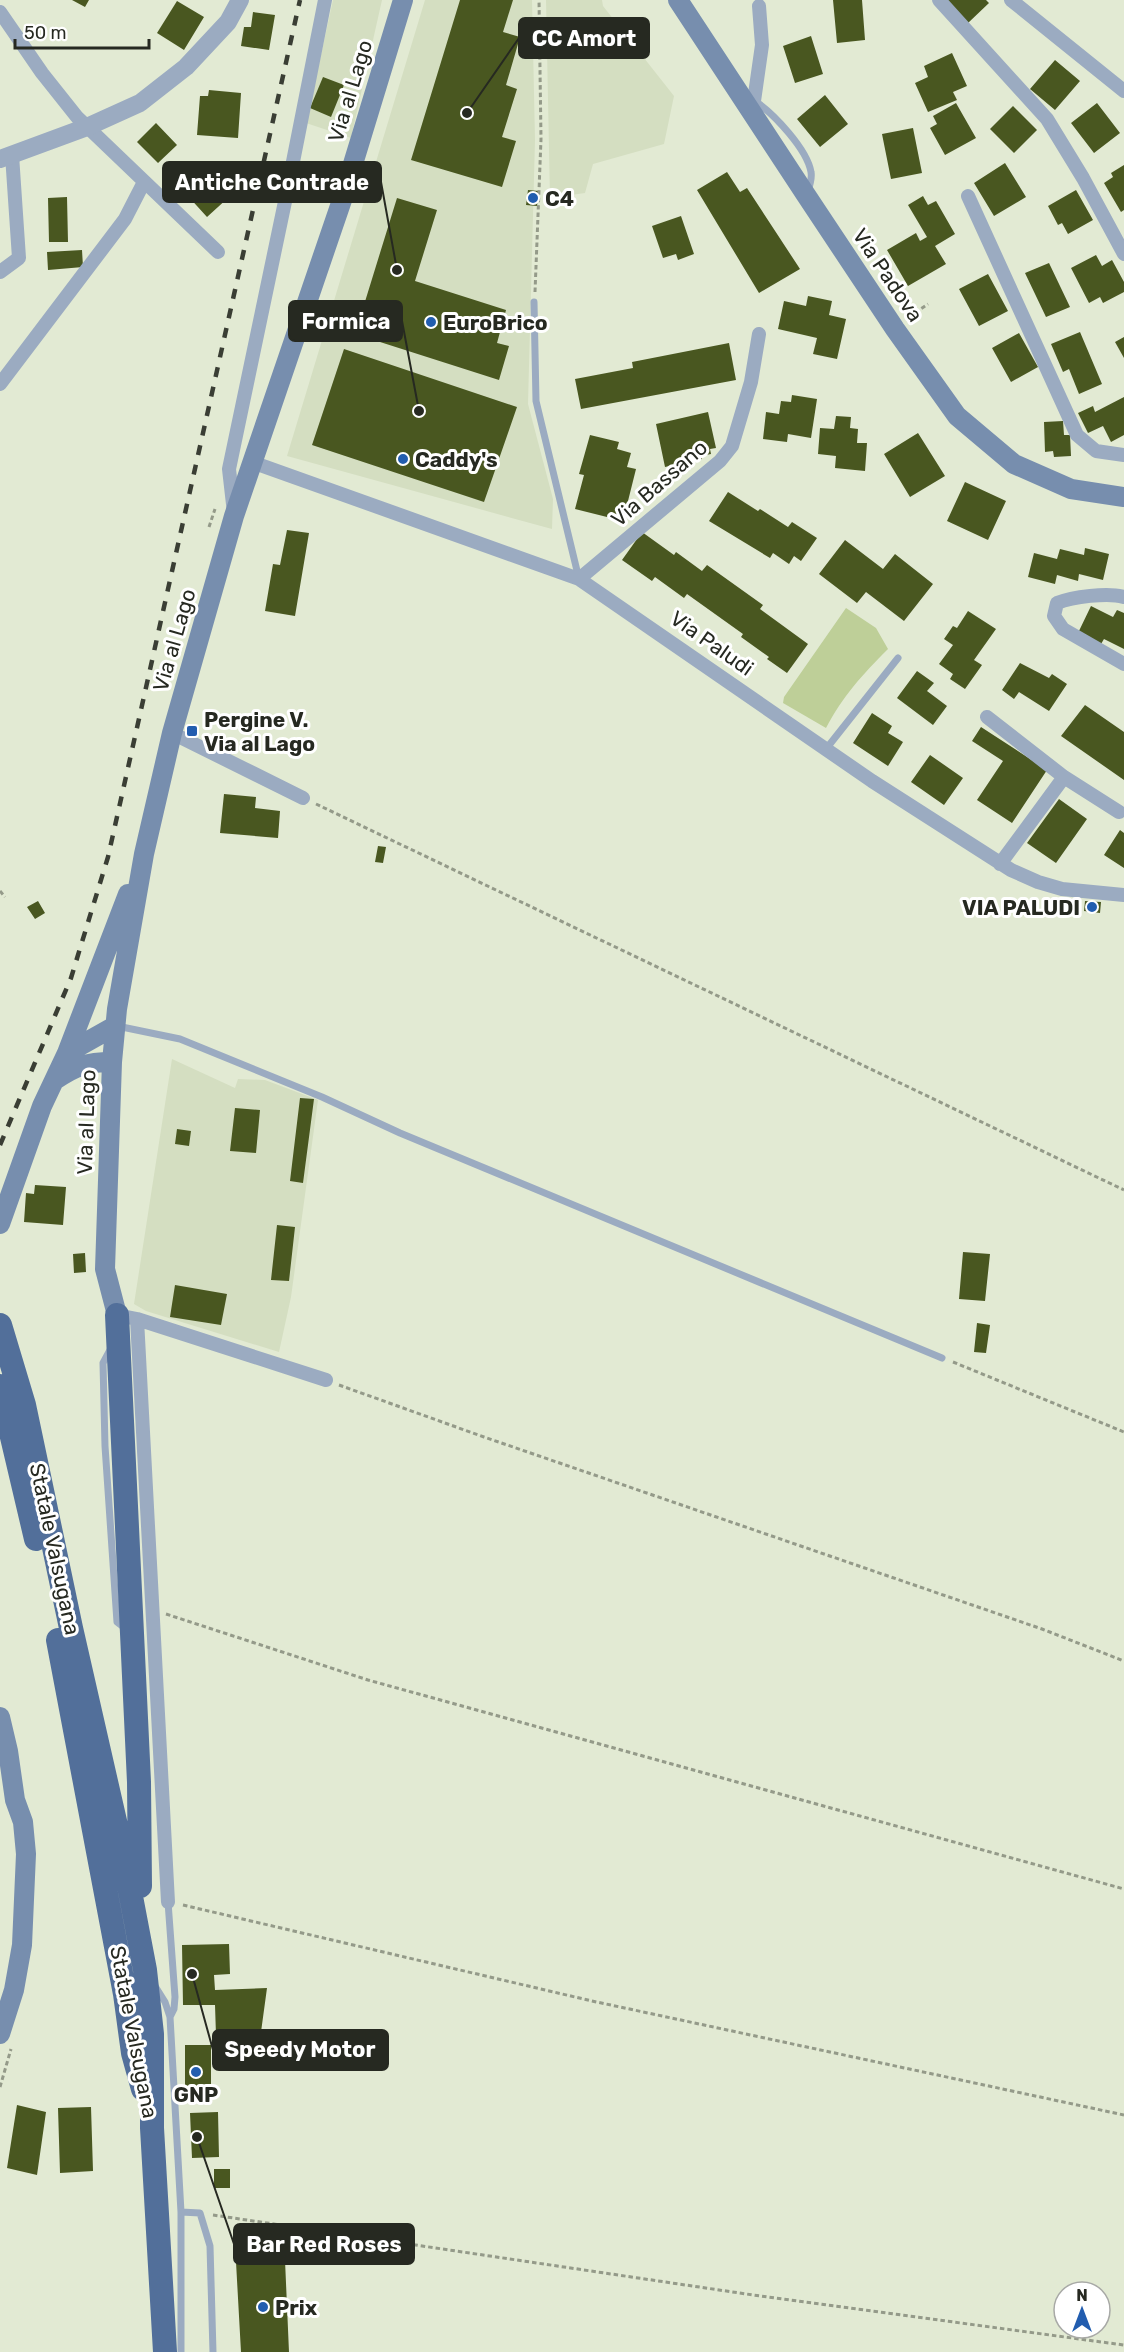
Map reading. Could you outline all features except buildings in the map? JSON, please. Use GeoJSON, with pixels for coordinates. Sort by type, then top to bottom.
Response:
{"type":"FeatureCollection","features":[{"type":"Feature","properties":{"kind":"highway","name":"Statale Valsugana"},"geometry":{"type":"LineString","coordinates":[[0,1324],[123,1982],[134,2053],[152,2128]]}},
{"type":"Feature","properties":{"kind":"highway"},"geometry":{"type":"LineString","coordinates":[[124,1324],[132,1635],[139,1782],[140,1936]]}},
{"type":"Feature","properties":{"kind":"highway","name":"Statale Valsugana"},"geometry":{"type":"LineString","coordinates":[[0,1386],[16,1408],[140,1936],[152,2034],[152,2128]]}},
{"type":"Feature","properties":{"kind":"highway"},"geometry":{"type":"LineString","coordinates":[[152,2128],[163,2321],[162,2352]]}},
{"type":"Feature","properties":{"kind":"main road","name":"Via al Lago"},"geometry":{"type":"LineString","coordinates":[[124,1324],[105,1269],[112,1062],[115,1026],[144,854],[172,733],[234,516],[342,200],[403,0]]}},
{"type":"Feature","properties":{"kind":"main road","name":"Via Padova"},"geometry":{"type":"LineString","coordinates":[[678,0],[754,108],[806,195],[895,329],[957,416],[1014,464],[1071,489],[1123,497]]}},
{"type":"Feature","properties":{"kind":"main road"},"geometry":{"type":"LineString","coordinates":[[0,1224],[22,1159],[67,1053],[144,854]]}},
{"type":"Feature","properties":{"kind":"main road"},"geometry":{"type":"LineString","coordinates":[[67,1053],[115,1026]]}},
{"type":"Feature","properties":{"kind":"main road"},"geometry":{"type":"LineString","coordinates":[[55,1080],[73,1068],[90,1062],[112,1062]]}},
{"type":"Feature","properties":{"kind":"main road"},"geometry":{"type":"LineString","coordinates":[[0,1718],[7,1771],[24,1829],[25,1900],[22,1945],[14,1990],[0,2033]]}},
{"type":"Feature","properties":{"kind":"street"},"geometry":{"type":"LineString","coordinates":[[0,272],[19,258],[6,157],[87,127],[140,103],[186,67],[228,22],[240,0]]}},
{"type":"Feature","properties":{"kind":"street"},"geometry":{"type":"LineString","coordinates":[[234,516],[229,469],[325,0]]}},
{"type":"Feature","properties":{"kind":"street"},"geometry":{"type":"LineString","coordinates":[[939,0],[1047,119],[1083,178],[1124,254]]}},
{"type":"Feature","properties":{"kind":"street"},"geometry":{"type":"LineString","coordinates":[[1011,0],[1124,91]]}},
{"type":"Feature","properties":{"kind":"street"},"geometry":{"type":"LineString","coordinates":[[754,108],[762,45],[759,6]]}},
{"type":"Feature","properties":{"kind":"street"},"geometry":{"type":"LineString","coordinates":[[0,12],[42,73],[87,127],[219,252]]}},
{"type":"Feature","properties":{"kind":"street"},"geometry":{"type":"LineString","coordinates":[[0,384],[125,219],[144,182]]}},
{"type":"Feature","properties":{"kind":"street"},"geometry":{"type":"LineString","coordinates":[[968,196],[1077,435],[1096,451],[1124,455]]}},
{"type":"Feature","properties":{"kind":"street","name":"Via Bassano"},"geometry":{"type":"LineString","coordinates":[[579,579],[720,461],[732,446],[751,382],[759,334]]}},
{"type":"Feature","properties":{"kind":"street","name":"Via Paludi"},"geometry":{"type":"LineString","coordinates":[[252,462],[579,579],[826,749],[1000,864],[1038,882],[1062,889],[1124,895]]}},
{"type":"Feature","properties":{"kind":"street"},"geometry":{"type":"LineString","coordinates":[[1124,597],[1116,594],[1070,598],[1057,603],[1054,616],[1062,629],[1124,664]]}},
{"type":"Feature","properties":{"kind":"street"},"geometry":{"type":"LineString","coordinates":[[987,717],[1064,777],[1119,812]]}},
{"type":"Feature","properties":{"kind":"street"},"geometry":{"type":"LineString","coordinates":[[172,733],[303,798]]}},
{"type":"Feature","properties":{"kind":"street"},"geometry":{"type":"LineString","coordinates":[[1000,864],[1064,777]]}},
{"type":"Feature","properties":{"kind":"street"},"geometry":{"type":"LineString","coordinates":[[168,1902],[153,1612],[124,1324],[326,1380]]}},
{"type":"Feature","properties":{"kind":"lane"},"geometry":{"type":"LineString","coordinates":[[534,302],[536,402],[579,579]]}},
{"type":"Feature","properties":{"kind":"lane"},"geometry":{"type":"LineString","coordinates":[[826,749],[898,658]]}},
{"type":"Feature","properties":{"kind":"lane"},"geometry":{"type":"LineString","coordinates":[[115,1026],[180,1039],[312,1092],[400,1133],[942,1358]]}},
{"type":"Feature","properties":{"kind":"lane"},"geometry":{"type":"LineString","coordinates":[[168,1902],[175,1997],[174,2009],[170,2017]]}},
{"type":"Feature","properties":{"kind":"lane"},"geometry":{"type":"LineString","coordinates":[[145,1970],[165,2002],[170,2017],[181,2212],[181,2352]]}},
{"type":"Feature","properties":{"kind":"lane"},"geometry":{"type":"LineString","coordinates":[[181,2212],[200,2213],[210,2246],[213,2352]]}},
{"type":"Feature","properties":{"kind":"path"},"geometry":{"type":"LineString","coordinates":[[534,302],[541,139],[539,0]]}},
{"type":"Feature","properties":{"kind":"path"},"geometry":{"type":"LineString","coordinates":[[287,192],[342,200]]}},
{"type":"Feature","properties":{"kind":"path"},"geometry":{"type":"LineString","coordinates":[[903,323],[928,304]]}},
{"type":"Feature","properties":{"kind":"path"},"geometry":{"type":"LineString","coordinates":[[303,798],[1124,1190]]}},
{"type":"Feature","properties":{"kind":"path"},"geometry":{"type":"LineString","coordinates":[[0,891],[5,897]]}},
{"type":"Feature","properties":{"kind":"path"},"geometry":{"type":"LineString","coordinates":[[942,1358],[1124,1432]]}},
{"type":"Feature","properties":{"kind":"path"},"geometry":{"type":"LineString","coordinates":[[326,1380],[495,1441],[1042,1629],[1124,1660]]}},
{"type":"Feature","properties":{"kind":"path"},"geometry":{"type":"LineString","coordinates":[[153,1612],[368,1680],[1124,1889]]}},
{"type":"Feature","properties":{"kind":"path"},"geometry":{"type":"LineString","coordinates":[[168,1902],[591,2001],[1124,2115]]}},
{"type":"Feature","properties":{"kind":"path"},"geometry":{"type":"LineString","coordinates":[[200,2213],[741,2294],[1124,2345]]}},
{"type":"Feature","properties":{"kind":"shaded area"},"geometry":{"type":"Polygon","coordinates":[[[333,0],[382,0],[351,138],[306,123],[333,0]]]}},
{"type":"Feature","properties":{"kind":"shaded area"},"geometry":{"type":"Polygon","coordinates":[[[425,0],[532,0],[535,140],[528,404],[553,499],[552,529],[287,456],[425,0]]]}},
{"type":"Feature","properties":{"kind":"shaded area"},"geometry":{"type":"Polygon","coordinates":[[[546,0],[602,0],[603,6],[674,96],[664,144],[593,164],[585,193],[550,198],[546,0]]]}},
{"type":"Feature","properties":{"kind":"shaded area"},"geometry":{"type":"Polygon","coordinates":[[[172,1059],[235,1088],[238,1079],[265,1080],[318,1100],[291,1297],[279,1352],[146,1311],[134,1304],[172,1059]]]}},
{"type":"Feature","properties":{"kind":"green space"},"geometry":{"type":"Polygon","coordinates":[[[846,608],[876,628],[888,649],[854,686],[826,728],[783,703],[784,697],[846,608]]]}},
{"type":"Feature","properties":{"kind":"railway"},"geometry":{"type":"LineString","coordinates":[[0,1145],[71,978],[108,857],[300,0]]}},
{"type":"Feature","properties":{"kind":"place","name":"CC Amort"},"geometry":{"type":"Point","coordinates":[467,113]}},
{"type":"Feature","properties":{"kind":"place","name":"C4"},"geometry":{"type":"Point","coordinates":[533,198]}},
{"type":"Feature","properties":{"kind":"place","name":"Antiche Contrade"},"geometry":{"type":"Point","coordinates":[397,270]}},
{"type":"Feature","properties":{"kind":"place","name":"EuroBrico"},"geometry":{"type":"Point","coordinates":[431,322]}},
{"type":"Feature","properties":{"kind":"place","name":"Formica"},"geometry":{"type":"Point","coordinates":[419,411]}},
{"type":"Feature","properties":{"kind":"place","name":"Caddy's"},"geometry":{"type":"Point","coordinates":[403,459]}},
{"type":"Feature","properties":{"kind":"place","name":"Pergine V. Via al Lago"},"geometry":{"type":"Point","coordinates":[192,731]}},
{"type":"Feature","properties":{"kind":"place","name":"VIA PALUDI"},"geometry":{"type":"Point","coordinates":[1092,907]}},
{"type":"Feature","properties":{"kind":"place","name":"Speedy Motor"},"geometry":{"type":"Point","coordinates":[192,1974]}},
{"type":"Feature","properties":{"kind":"place","name":"GNP"},"geometry":{"type":"Point","coordinates":[196,2072]}},
{"type":"Feature","properties":{"kind":"place","name":"Bar Red Roses"},"geometry":{"type":"Point","coordinates":[197,2137]}},
{"type":"Feature","properties":{"kind":"place","name":"Prix"},"geometry":{"type":"Point","coordinates":[263,2307]}}]}
